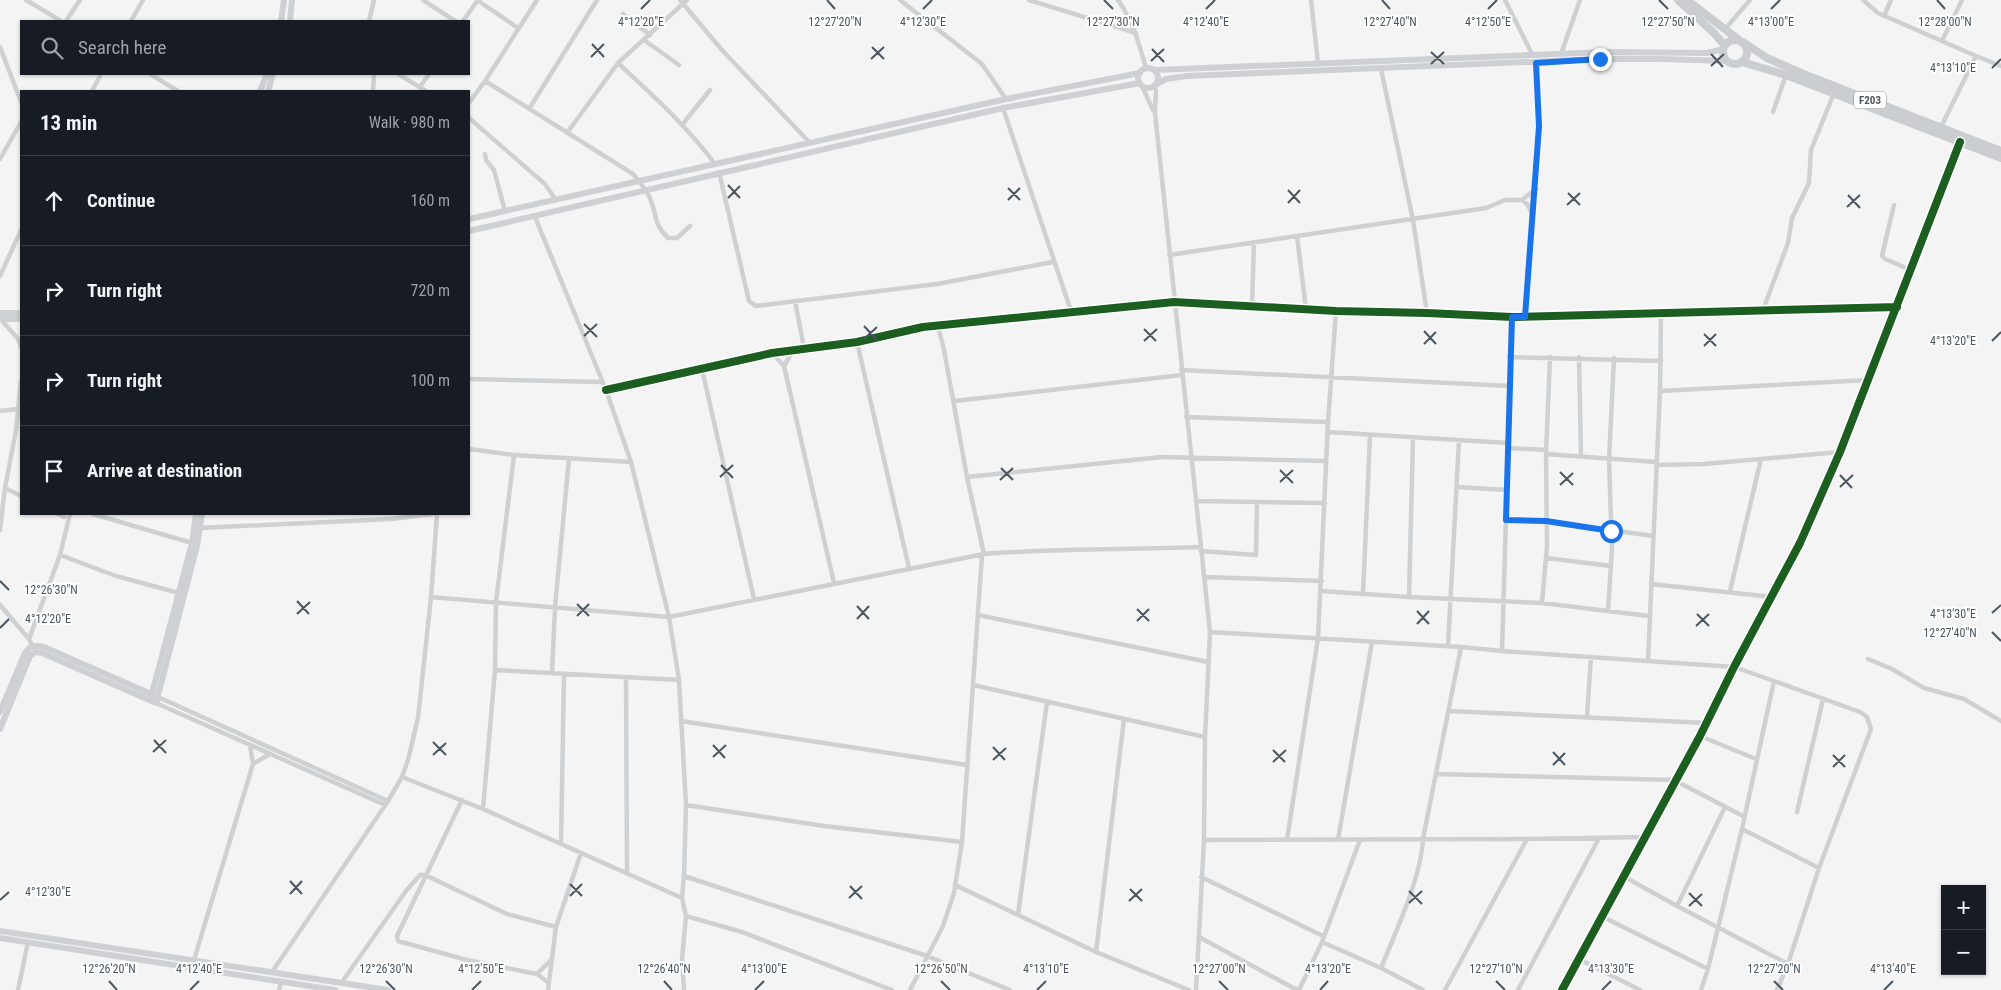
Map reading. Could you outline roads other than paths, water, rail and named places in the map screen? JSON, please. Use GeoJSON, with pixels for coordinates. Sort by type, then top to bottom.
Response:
{"type":"FeatureCollection","features":[{"type":"Feature","properties":{"kind":"main road"},"geometry":{"type":"LineString","coordinates":[[280,20],[284,0]]}},
{"type":"Feature","properties":{"kind":"main road"},"geometry":{"type":"LineString","coordinates":[[290,20],[292,0]]}},
{"type":"Feature","properties":{"kind":"main road"},"geometry":{"type":"LineString","coordinates":[[1678,0],[1714,33],[1724,48],[1725,57],[1728,61]]}},
{"type":"Feature","properties":{"kind":"main road","name":"F203"},"geometry":{"type":"LineString","coordinates":[[1687,0],[1724,30],[1767,58],[2001,151]]}},
{"type":"Feature","properties":{"kind":"main road"},"geometry":{"type":"LineString","coordinates":[[470,219],[716,165],[810,142],[1143,71],[1607,52],[1707,53],[1724,48],[1731,40],[1742,42],[1747,53],[1742,62],[1737,64],[1728,61],[1600,59],[1187,76],[1166,79],[1146,88],[1141,84],[1003,108],[470,231]]}},
{"type":"Feature","properties":{"kind":"main road","name":"F203"},"geometry":{"type":"LineString","coordinates":[[1742,62],[1786,75],[2001,158]]}},
{"type":"Feature","properties":{"kind":"main road"},"geometry":{"type":"LineString","coordinates":[[1322,63],[1326,71]]}},
{"type":"Feature","properties":{"kind":"main road"},"geometry":{"type":"LineString","coordinates":[[1154,70],[1158,78],[1154,86]]}},
{"type":"Feature","properties":{"kind":"main road"},"geometry":{"type":"LineString","coordinates":[[1141,84],[1143,71]]}},
{"type":"Feature","properties":{"kind":"main road"},"geometry":{"type":"LineString","coordinates":[[260,90],[267,75]]}},
{"type":"Feature","properties":{"kind":"main road"},"geometry":{"type":"LineString","coordinates":[[268,90],[274,75]]}},
{"type":"Feature","properties":{"kind":"main road"},"geometry":{"type":"LineString","coordinates":[[1,320],[20,313]]}},
{"type":"Feature","properties":{"kind":"main road"},"geometry":{"type":"LineString","coordinates":[[1,320],[20,319]]}},
{"type":"Feature","properties":{"kind":"main road"},"geometry":{"type":"LineString","coordinates":[[153,699],[192,543],[196,515]]}},
{"type":"Feature","properties":{"kind":"main road"},"geometry":{"type":"LineString","coordinates":[[153,699],[200,528],[202,515]]}},
{"type":"Feature","properties":{"kind":"main road"},"geometry":{"type":"LineString","coordinates":[[0,712],[25,653],[32,646],[44,647],[153,699]]}},
{"type":"Feature","properties":{"kind":"main road"},"geometry":{"type":"LineString","coordinates":[[0,729],[30,656],[32,646]]}},
{"type":"Feature","properties":{"kind":"main road"},"geometry":{"type":"LineString","coordinates":[[0,931],[388,990]]}},
{"type":"Feature","properties":{"kind":"main road"},"geometry":{"type":"LineString","coordinates":[[0,938],[335,990]]}},
{"type":"Feature","properties":{"kind":"street"},"geometry":{"type":"LineString","coordinates":[[26,0],[59,20]]}},
{"type":"Feature","properties":{"kind":"street"},"geometry":{"type":"LineString","coordinates":[[67,20],[80,0]]}},
{"type":"Feature","properties":{"kind":"street"},"geometry":{"type":"LineString","coordinates":[[131,20],[143,0]]}},
{"type":"Feature","properties":{"kind":"street"},"geometry":{"type":"LineString","coordinates":[[369,20],[374,0]]}},
{"type":"Feature","properties":{"kind":"street"},"geometry":{"type":"LineString","coordinates":[[423,0],[453,20]]}},
{"type":"Feature","properties":{"kind":"street"},"geometry":{"type":"LineString","coordinates":[[465,20],[478,0],[518,28]]}},
{"type":"Feature","properties":{"kind":"street"},"geometry":{"type":"LineString","coordinates":[[470,102],[537,0]]}},
{"type":"Feature","properties":{"kind":"street"},"geometry":{"type":"LineString","coordinates":[[529,108],[597,0]]}},
{"type":"Feature","properties":{"kind":"street"},"geometry":{"type":"LineString","coordinates":[[900,0],[982,64],[1006,99]]}},
{"type":"Feature","properties":{"kind":"street"},"geometry":{"type":"LineString","coordinates":[[1029,0],[1136,33]]}},
{"type":"Feature","properties":{"kind":"street"},"geometry":{"type":"LineString","coordinates":[[1118,0],[1127,13],[1136,33],[1143,71]]}},
{"type":"Feature","properties":{"kind":"street"},"geometry":{"type":"LineString","coordinates":[[1311,0],[1322,63]]}},
{"type":"Feature","properties":{"kind":"street"},"geometry":{"type":"LineString","coordinates":[[1505,0],[1533,56]]}},
{"type":"Feature","properties":{"kind":"street"},"geometry":{"type":"LineString","coordinates":[[1561,54],[1580,0]]}},
{"type":"Feature","properties":{"kind":"street"},"geometry":{"type":"LineString","coordinates":[[1724,30],[1750,0]]}},
{"type":"Feature","properties":{"kind":"street"},"geometry":{"type":"LineString","coordinates":[[1863,0],[1873,10],[1884,16],[2001,66]]}},
{"type":"Feature","properties":{"kind":"street"},"geometry":{"type":"LineString","coordinates":[[1884,16],[1891,0]]}},
{"type":"Feature","properties":{"kind":"street"},"geometry":{"type":"LineString","coordinates":[[1942,41],[1962,0]]}},
{"type":"Feature","properties":{"kind":"street"},"geometry":{"type":"LineString","coordinates":[[568,133],[618,63],[650,35],[684,1],[720,49],[810,142]]}},
{"type":"Feature","properties":{"kind":"street"},"geometry":{"type":"LineString","coordinates":[[623,14],[650,35]]}},
{"type":"Feature","properties":{"kind":"street"},"geometry":{"type":"LineString","coordinates":[[644,40],[678,65]]}},
{"type":"Feature","properties":{"kind":"street"},"geometry":{"type":"LineString","coordinates":[[0,47],[20,99]]}},
{"type":"Feature","properties":{"kind":"street"},"geometry":{"type":"LineString","coordinates":[[1941,127],[1976,56]]}},
{"type":"Feature","properties":{"kind":"street"},"geometry":{"type":"LineString","coordinates":[[618,63],[682,125],[702,146],[716,165]]}},
{"type":"Feature","properties":{"kind":"street"},"geometry":{"type":"LineString","coordinates":[[1525,317],[1536,189],[1539,126],[1536,63]]}},
{"type":"Feature","properties":{"kind":"street"},"geometry":{"type":"LineString","coordinates":[[1381,69],[1413,220],[1427,312]]}},
{"type":"Feature","properties":{"kind":"street"},"geometry":{"type":"LineString","coordinates":[[93,90],[100,75]]}},
{"type":"Feature","properties":{"kind":"street"},"geometry":{"type":"LineString","coordinates":[[152,75],[176,90]]}},
{"type":"Feature","properties":{"kind":"street"},"geometry":{"type":"LineString","coordinates":[[373,90],[374,75]]}},
{"type":"Feature","properties":{"kind":"street"},"geometry":{"type":"LineString","coordinates":[[400,75],[424,90]]}},
{"type":"Feature","properties":{"kind":"street"},"geometry":{"type":"LineString","coordinates":[[420,87],[428,75]]}},
{"type":"Feature","properties":{"kind":"street"},"geometry":{"type":"LineString","coordinates":[[1773,112],[1786,75]]}},
{"type":"Feature","properties":{"kind":"street"},"geometry":{"type":"LineString","coordinates":[[485,81],[633,174],[649,197],[655,221],[660,231],[668,238],[677,238],[690,226]]}},
{"type":"Feature","properties":{"kind":"street"},"geometry":{"type":"LineString","coordinates":[[1141,84],[1155,113]]}},
{"type":"Feature","properties":{"kind":"street"},"geometry":{"type":"LineString","coordinates":[[1154,86],[1156,90],[1155,113],[1169,255],[1210,632],[1205,737],[1204,840],[1196,990]]}},
{"type":"Feature","properties":{"kind":"street"},"geometry":{"type":"LineString","coordinates":[[682,125],[710,90]]}},
{"type":"Feature","properties":{"kind":"street"},"geometry":{"type":"LineString","coordinates":[[1763,310],[1788,243],[1792,218],[1809,183],[1811,150],[1834,93]]}},
{"type":"Feature","properties":{"kind":"street"},"geometry":{"type":"LineString","coordinates":[[1003,108],[1071,311]]}},
{"type":"Feature","properties":{"kind":"street"},"geometry":{"type":"LineString","coordinates":[[470,119],[545,184],[556,200]]}},
{"type":"Feature","properties":{"kind":"street"},"geometry":{"type":"LineString","coordinates":[[0,159],[20,124]]}},
{"type":"Feature","properties":{"kind":"street"},"geometry":{"type":"LineString","coordinates":[[1562,990],[1674,780],[1700,736],[1734,667],[1800,543],[1840,452],[1960,142]]}},
{"type":"Feature","properties":{"kind":"street"},"geometry":{"type":"LineString","coordinates":[[485,154],[486,160],[494,170],[505,211]]}},
{"type":"Feature","properties":{"kind":"street"},"geometry":{"type":"LineString","coordinates":[[719,172],[748,300],[756,306],[938,284],[1054,262]]}},
{"type":"Feature","properties":{"kind":"street"},"geometry":{"type":"LineString","coordinates":[[1522,200],[1536,189]]}},
{"type":"Feature","properties":{"kind":"street"},"geometry":{"type":"LineString","coordinates":[[1169,255],[1413,220],[1486,208],[1505,200],[1522,200],[1528,204],[1533,214]]}},
{"type":"Feature","properties":{"kind":"street"},"geometry":{"type":"LineString","coordinates":[[1894,205],[1882,256],[1911,270]]}},
{"type":"Feature","properties":{"kind":"street"},"geometry":{"type":"LineString","coordinates":[[535,216],[606,390],[631,462],[668,617],[679,680],[686,804],[682,898],[686,916],[682,959],[684,990]]}},
{"type":"Feature","properties":{"kind":"street"},"geometry":{"type":"LineString","coordinates":[[0,276],[20,232]]}},
{"type":"Feature","properties":{"kind":"street"},"geometry":{"type":"LineString","coordinates":[[1297,236],[1306,309]]}},
{"type":"Feature","properties":{"kind":"street"},"geometry":{"type":"LineString","coordinates":[[1252,306],[1254,242]]}},
{"type":"Feature","properties":{"kind":"street"},"geometry":{"type":"LineString","coordinates":[[795,301],[804,348]]}},
{"type":"Feature","properties":{"kind":"street"},"geometry":{"type":"LineString","coordinates":[[606,390],[772,353],[857,342],[923,327],[1174,302],[1336,311],[1427,312],[1512,317],[1897,307]]}},
{"type":"Feature","properties":{"kind":"street"},"geometry":{"type":"LineString","coordinates":[[1287,840],[1318,638],[1328,422],[1336,311]]}},
{"type":"Feature","properties":{"kind":"street"},"geometry":{"type":"LineString","coordinates":[[1648,661],[1660,391],[1661,313]]}},
{"type":"Feature","properties":{"kind":"street"},"geometry":{"type":"LineString","coordinates":[[1502,652],[1510,386],[1509,357],[1512,317]]}},
{"type":"Feature","properties":{"kind":"street"},"geometry":{"type":"LineString","coordinates":[[1,320],[18,339],[20,344]]}},
{"type":"Feature","properties":{"kind":"street"},"geometry":{"type":"LineString","coordinates":[[910,990],[943,926],[955,885],[962,842],[983,554],[967,477],[955,401],[938,326]]}},
{"type":"Feature","properties":{"kind":"street"},"geometry":{"type":"LineString","coordinates":[[857,342],[909,568]]}},
{"type":"Feature","properties":{"kind":"street"},"geometry":{"type":"LineString","coordinates":[[784,366],[794,349]]}},
{"type":"Feature","properties":{"kind":"street"},"geometry":{"type":"LineString","coordinates":[[772,353],[784,366],[834,584]]}},
{"type":"Feature","properties":{"kind":"street"},"geometry":{"type":"LineString","coordinates":[[1509,357],[1661,360]]}},
{"type":"Feature","properties":{"kind":"street"},"geometry":{"type":"LineString","coordinates":[[1579,357],[1581,456]]}},
{"type":"Feature","properties":{"kind":"street"},"geometry":{"type":"LineString","coordinates":[[1542,603],[1546,558],[1546,452],[1550,358]]}},
{"type":"Feature","properties":{"kind":"street"},"geometry":{"type":"LineString","coordinates":[[1608,611],[1611,566],[1609,459],[1614,358]]}},
{"type":"Feature","properties":{"kind":"street"},"geometry":{"type":"LineString","coordinates":[[702,369],[754,599]]}},
{"type":"Feature","properties":{"kind":"street"},"geometry":{"type":"LineString","coordinates":[[955,401],[1181,372],[1332,376],[1510,386]]}},
{"type":"Feature","properties":{"kind":"street"},"geometry":{"type":"LineString","coordinates":[[470,379],[602,382]]}},
{"type":"Feature","properties":{"kind":"street"},"geometry":{"type":"LineString","coordinates":[[1660,391],[1868,380]]}},
{"type":"Feature","properties":{"kind":"street"},"geometry":{"type":"LineString","coordinates":[[0,530],[5,488],[19,432],[18,409],[20,391]]}},
{"type":"Feature","properties":{"kind":"street"},"geometry":{"type":"LineString","coordinates":[[0,411],[18,409]]}},
{"type":"Feature","properties":{"kind":"street"},"geometry":{"type":"LineString","coordinates":[[1186,417],[1328,422]]}},
{"type":"Feature","properties":{"kind":"street"},"geometry":{"type":"LineString","coordinates":[[1328,432],[1459,440],[1656,464],[1704,464],[1840,452]]}},
{"type":"Feature","properties":{"kind":"street"},"geometry":{"type":"LineString","coordinates":[[1363,594],[1370,436]]}},
{"type":"Feature","properties":{"kind":"street"},"geometry":{"type":"LineString","coordinates":[[1409,597],[1414,438]]}},
{"type":"Feature","properties":{"kind":"street"},"geometry":{"type":"LineString","coordinates":[[1448,646],[1459,440]]}},
{"type":"Feature","properties":{"kind":"street"},"geometry":{"type":"LineString","coordinates":[[470,449],[514,455],[631,462]]}},
{"type":"Feature","properties":{"kind":"street"},"geometry":{"type":"LineString","coordinates":[[483,809],[494,670],[496,602],[514,455]]}},
{"type":"Feature","properties":{"kind":"street"},"geometry":{"type":"LineString","coordinates":[[967,477],[1162,457],[1190,456],[1326,461]]}},
{"type":"Feature","properties":{"kind":"street"},"geometry":{"type":"LineString","coordinates":[[552,673],[555,608],[569,459]]}},
{"type":"Feature","properties":{"kind":"street"},"geometry":{"type":"LineString","coordinates":[[1730,591],[1761,459]]}},
{"type":"Feature","properties":{"kind":"street"},"geometry":{"type":"LineString","coordinates":[[1457,487],[1507,490]]}},
{"type":"Feature","properties":{"kind":"street"},"geometry":{"type":"LineString","coordinates":[[5,488],[20,496]]}},
{"type":"Feature","properties":{"kind":"street"},"geometry":{"type":"LineString","coordinates":[[1196,501],[1325,503]]}},
{"type":"Feature","properties":{"kind":"street"},"geometry":{"type":"LineString","coordinates":[[431,596],[668,617],[983,554],[1028,550],[1201,549],[1256,555],[1257,502]]}},
{"type":"Feature","properties":{"kind":"street"},"geometry":{"type":"LineString","coordinates":[[32,646],[60,555],[70,515]]}},
{"type":"Feature","properties":{"kind":"street"},"geometry":{"type":"LineString","coordinates":[[96,515],[192,543]]}},
{"type":"Feature","properties":{"kind":"street"},"geometry":{"type":"LineString","coordinates":[[200,528],[391,519],[424,515]]}},
{"type":"Feature","properties":{"kind":"street"},"geometry":{"type":"LineString","coordinates":[[272,972],[402,778],[414,740],[418,718],[431,596],[437,515]]}},
{"type":"Feature","properties":{"kind":"street"},"geometry":{"type":"LineString","coordinates":[[1506,520],[1546,521],[1653,536]]}},
{"type":"Feature","properties":{"kind":"street"},"geometry":{"type":"LineString","coordinates":[[60,555],[116,576],[179,593]]}},
{"type":"Feature","properties":{"kind":"street"},"geometry":{"type":"LineString","coordinates":[[1546,558],[1611,566]]}},
{"type":"Feature","properties":{"kind":"street"},"geometry":{"type":"LineString","coordinates":[[1204,577],[1322,581]]}},
{"type":"Feature","properties":{"kind":"street"},"geometry":{"type":"LineString","coordinates":[[1651,584],[1772,596]]}},
{"type":"Feature","properties":{"kind":"street"},"geometry":{"type":"LineString","coordinates":[[1321,591],[1409,597],[1504,600],[1649,616]]}},
{"type":"Feature","properties":{"kind":"street"},"geometry":{"type":"LineString","coordinates":[[0,605],[32,646]]}},
{"type":"Feature","properties":{"kind":"street"},"geometry":{"type":"LineString","coordinates":[[978,615],[1208,662]]}},
{"type":"Feature","properties":{"kind":"street"},"geometry":{"type":"LineString","coordinates":[[1210,632],[1448,646],[1502,652],[1734,667],[1860,712],[1867,717],[1870,729],[1818,868],[1788,964],[1777,990]]}},
{"type":"Feature","properties":{"kind":"street"},"geometry":{"type":"LineString","coordinates":[[1338,840],[1372,642]]}},
{"type":"Feature","properties":{"kind":"street"},"geometry":{"type":"LineString","coordinates":[[1381,968],[1404,910],[1422,854],[1423,839],[1461,647]]}},
{"type":"Feature","properties":{"kind":"street"},"geometry":{"type":"LineString","coordinates":[[1586,717],[1591,657]]}},
{"type":"Feature","properties":{"kind":"street"},"geometry":{"type":"LineString","coordinates":[[1868,659],[1892,669],[1924,688],[1964,699],[2001,721]]}},
{"type":"Feature","properties":{"kind":"street"},"geometry":{"type":"LineString","coordinates":[[494,670],[679,680]]}},
{"type":"Feature","properties":{"kind":"street"},"geometry":{"type":"LineString","coordinates":[[561,844],[564,674]]}},
{"type":"Feature","properties":{"kind":"street"},"geometry":{"type":"LineString","coordinates":[[626,677],[627,872]]}},
{"type":"Feature","properties":{"kind":"street"},"geometry":{"type":"LineString","coordinates":[[1701,990],[1708,969],[1742,829],[1743,816],[1774,681]]}},
{"type":"Feature","properties":{"kind":"street"},"geometry":{"type":"LineString","coordinates":[[973,685],[1205,737]]}},
{"type":"Feature","properties":{"kind":"street"},"geometry":{"type":"LineString","coordinates":[[153,699],[270,754],[386,803]]}},
{"type":"Feature","properties":{"kind":"street"},"geometry":{"type":"LineString","coordinates":[[153,699],[386,803]]}},
{"type":"Feature","properties":{"kind":"street"},"geometry":{"type":"LineString","coordinates":[[1798,812],[1823,699]]}},
{"type":"Feature","properties":{"kind":"street"},"geometry":{"type":"LineString","coordinates":[[1018,915],[1047,702]]}},
{"type":"Feature","properties":{"kind":"street"},"geometry":{"type":"LineString","coordinates":[[1448,711],[1706,723]]}},
{"type":"Feature","properties":{"kind":"street"},"geometry":{"type":"LineString","coordinates":[[1096,952],[1124,719]]}},
{"type":"Feature","properties":{"kind":"street"},"geometry":{"type":"LineString","coordinates":[[681,721],[967,764]]}},
{"type":"Feature","properties":{"kind":"street"},"geometry":{"type":"LineString","coordinates":[[1700,736],[1756,760]]}},
{"type":"Feature","properties":{"kind":"street"},"geometry":{"type":"LineString","coordinates":[[194,960],[253,764],[250,745]]}},
{"type":"Feature","properties":{"kind":"street"},"geometry":{"type":"LineString","coordinates":[[253,764],[270,754]]}},
{"type":"Feature","properties":{"kind":"street"},"geometry":{"type":"LineString","coordinates":[[1436,774],[1674,780],[1743,816]]}},
{"type":"Feature","properties":{"kind":"street"},"geometry":{"type":"LineString","coordinates":[[402,778],[462,800],[682,898]]}},
{"type":"Feature","properties":{"kind":"street"},"geometry":{"type":"LineString","coordinates":[[462,800],[397,936],[398,941],[467,960],[537,974],[549,982]]}},
{"type":"Feature","properties":{"kind":"street"},"geometry":{"type":"LineString","coordinates":[[686,804],[824,826],[962,842]]}},
{"type":"Feature","properties":{"kind":"street"},"geometry":{"type":"LineString","coordinates":[[1677,906],[1725,807]]}},
{"type":"Feature","properties":{"kind":"street"},"geometry":{"type":"LineString","coordinates":[[1742,829],[1818,868]]}},
{"type":"Feature","properties":{"kind":"street"},"geometry":{"type":"LineString","coordinates":[[1204,840],[1644,837]]}},
{"type":"Feature","properties":{"kind":"street"},"geometry":{"type":"LineString","coordinates":[[1518,990],[1598,838]]}},
{"type":"Feature","properties":{"kind":"street"},"geometry":{"type":"LineString","coordinates":[[1445,990],[1527,839]]}},
{"type":"Feature","properties":{"kind":"street"},"geometry":{"type":"LineString","coordinates":[[1198,937],[1298,990],[1322,942],[1360,840]]}},
{"type":"Feature","properties":{"kind":"street"},"geometry":{"type":"LineString","coordinates":[[548,990],[556,927],[581,853]]}},
{"type":"Feature","properties":{"kind":"street"},"geometry":{"type":"LineString","coordinates":[[342,982],[406,891],[418,877],[425,875],[507,914],[556,927]]}},
{"type":"Feature","properties":{"kind":"street"},"geometry":{"type":"LineString","coordinates":[[684,876],[927,956],[1010,990]]}},
{"type":"Feature","properties":{"kind":"street"},"geometry":{"type":"LineString","coordinates":[[1624,876],[1788,964]]}},
{"type":"Feature","properties":{"kind":"street"},"geometry":{"type":"LineString","coordinates":[[1201,877],[1323,936]]}},
{"type":"Feature","properties":{"kind":"street"},"geometry":{"type":"LineString","coordinates":[[955,885],[1096,952],[1189,990]]}},
{"type":"Feature","properties":{"kind":"street"},"geometry":{"type":"LineString","coordinates":[[686,916],[742,932],[892,990]]}},
{"type":"Feature","properties":{"kind":"street"},"geometry":{"type":"LineString","coordinates":[[1602,917],[1708,969]]}},
{"type":"Feature","properties":{"kind":"street"},"geometry":{"type":"LineString","coordinates":[[18,990],[28,942]]}},
{"type":"Feature","properties":{"kind":"street"},"geometry":{"type":"LineString","coordinates":[[1322,942],[1381,968],[1423,990]]}},
{"type":"Feature","properties":{"kind":"street"},"geometry":{"type":"LineString","coordinates":[[1579,959],[1640,990]]}},
{"type":"Feature","properties":{"kind":"street"},"geometry":{"type":"LineString","coordinates":[[537,974],[551,960]]}},
{"type":"Feature","properties":{"kind":"street"},"geometry":{"type":"LineString","coordinates":[[279,990],[281,982]]}}]}
